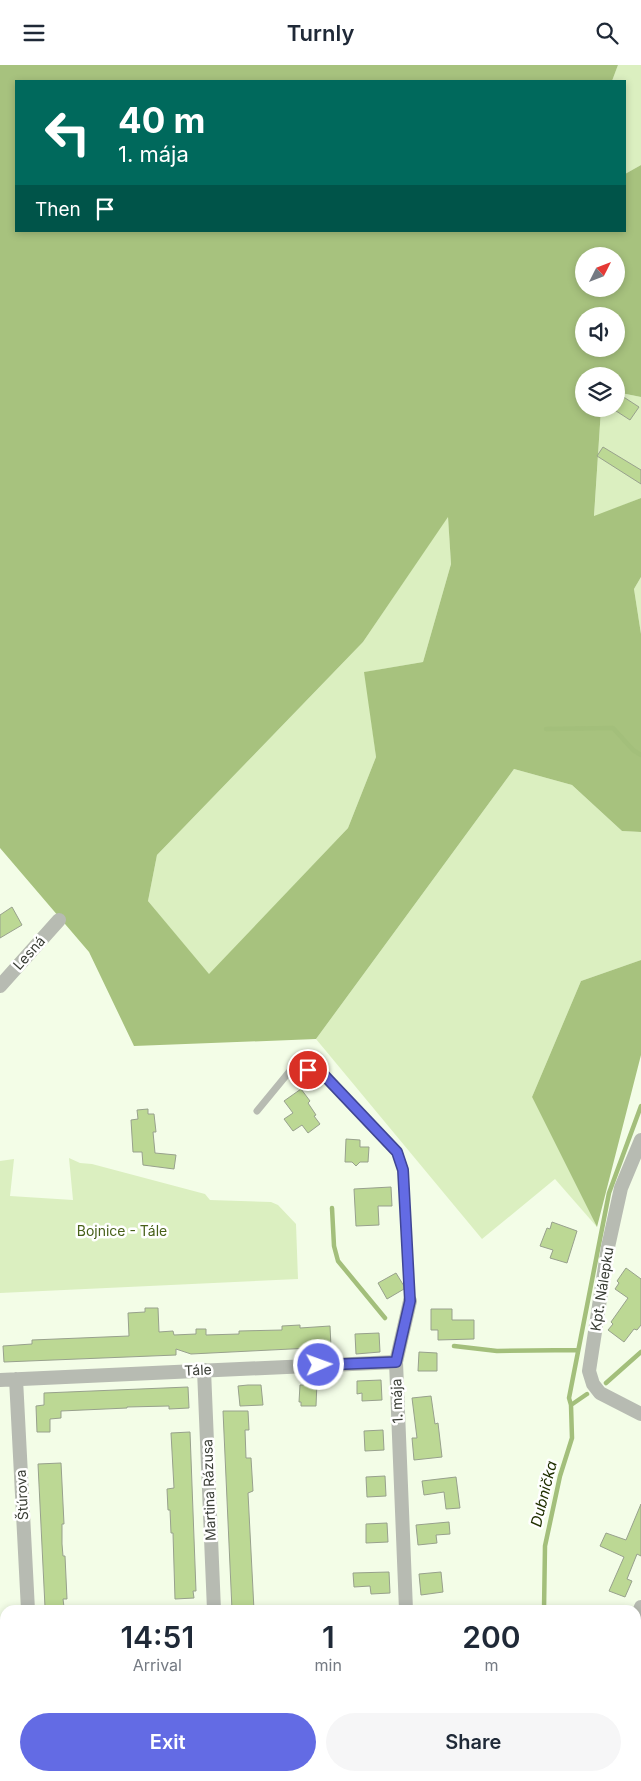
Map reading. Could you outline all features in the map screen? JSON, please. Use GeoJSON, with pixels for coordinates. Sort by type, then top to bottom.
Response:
{"type":"FeatureCollection","features":[{"type":"Feature","properties":{"kind":"street","name":"Lesná"},"geometry":{"type":"LineString","coordinates":[[0,986],[59,920]]}},
{"type":"Feature","properties":{"kind":"street","name":"Kpt. Nálepku"},"geometry":{"type":"LineString","coordinates":[[641,1140],[620,1188],[608,1247],[589,1371],[593,1384],[600,1393],[641,1415]]}},
{"type":"Feature","properties":{"kind":"street","name":"1. mája"},"geometry":{"type":"LineString","coordinates":[[406,1605],[396,1362],[410,1301]]}},
{"type":"Feature","properties":{"kind":"street","name":"Tále"},"geometry":{"type":"LineString","coordinates":[[0,1380],[396,1362]]}},
{"type":"Feature","properties":{"kind":"street","name":"Martina Rázusa"},"geometry":{"type":"LineString","coordinates":[[204,1370],[214,1605]]}},
{"type":"Feature","properties":{"kind":"street","name":"Štúrova"},"geometry":{"type":"LineString","coordinates":[[16,1379],[28,1605]]}},
{"type":"Feature","properties":{"kind":"lane","name":"1. mája"},"geometry":{"type":"LineString","coordinates":[[257,1111],[294,1066],[323,1074],[397,1152],[403,1170],[410,1301]]}},
{"type":"Feature","properties":{"kind":"green space"},"geometry":{"type":"Polygon","coordinates":[[[0,65],[618,65],[612,80],[15,80],[15,232],[626,232],[626,173],[641,165],[641,397],[625,394],[625,367],[575,367],[575,417],[600,417],[594,516],[641,498],[641,577],[634,589],[641,634],[641,832],[622,831],[572,785],[514,769],[316,1039],[134,1046],[89,952],[0,848],[0,65]],[[448,517],[363,642],[157,855],[148,901],[209,974],[348,828],[376,757],[364,672],[423,662],[451,564],[448,517]]]}},
{"type":"Feature","properties":{"kind":"green space"},"geometry":{"type":"Polygon","coordinates":[[[618,65],[641,65],[641,165],[626,173],[626,80],[612,80],[618,65]]]}},
{"type":"Feature","properties":{"kind":"green space"},"geometry":{"type":"Polygon","coordinates":[[[625,394],[641,397],[641,498],[594,517],[600,417],[625,417],[625,394]]]}},
{"type":"Feature","properties":{"kind":"green space"},"geometry":{"type":"Polygon","coordinates":[[[448,516],[451,564],[423,662],[365,672],[376,757],[348,828],[209,975],[148,901],[157,855],[363,642],[448,516]]]}},
{"type":"Feature","properties":{"kind":"green space"},"geometry":{"type":"Polygon","coordinates":[[[641,577],[641,634],[634,589],[641,577]]]}},
{"type":"Feature","properties":{"kind":"green space"},"geometry":{"type":"Polygon","coordinates":[[[514,769],[572,785],[622,831],[641,832],[641,960],[581,981],[532,1097],[597,1227],[555,1179],[482,1239],[316,1039],[514,769]]]}},
{"type":"Feature","properties":{"kind":"green space"},"geometry":{"type":"Polygon","coordinates":[[[641,960],[641,1055],[597,1227],[532,1097],[581,981],[641,960]]]}},
{"type":"Feature","properties":{"kind":"green space","name":"Bojnice - Tále"},"geometry":{"type":"Polygon","coordinates":[[[69,1158],[80,1163],[92,1164],[205,1194],[210,1200],[271,1202],[278,1205],[296,1224],[298,1279],[0,1293],[0,1161],[14,1159],[10,1196],[73,1200],[69,1158]]]}},
{"type":"Feature","properties":{"kind":"building"},"geometry":{"type":"Polygon","coordinates":[[[625,398],[639,407],[630,420],[625,417],[625,398]]]}},
{"type":"Feature","properties":{"kind":"building"},"geometry":{"type":"Polygon","coordinates":[[[603,447],[641,470],[641,484],[597,456],[603,447]]]}},
{"type":"Feature","properties":{"kind":"building"},"geometry":{"type":"Polygon","coordinates":[[[12,907],[22,925],[0,938],[0,915],[12,907]]]}},
{"type":"Feature","properties":{"kind":"building"},"geometry":{"type":"Polygon","coordinates":[[[301,1089],[310,1101],[308,1103],[320,1124],[308,1133],[302,1125],[293,1131],[284,1119],[293,1113],[284,1101],[301,1089]]]}},
{"type":"Feature","properties":{"kind":"building"},"geometry":{"type":"Polygon","coordinates":[[[148,1109],[148,1114],[154,1114],[156,1132],[153,1132],[155,1153],[176,1155],[174,1169],[143,1165],[142,1152],[133,1152],[131,1120],[138,1119],[137,1110],[148,1109]]]}},
{"type":"Feature","properties":{"kind":"building"},"geometry":{"type":"Polygon","coordinates":[[[346,1139],[360,1140],[360,1147],[369,1147],[368,1162],[360,1162],[356,1166],[352,1162],[345,1162],[346,1139]]]}},
{"type":"Feature","properties":{"kind":"building"},"geometry":{"type":"Polygon","coordinates":[[[391,1187],[392,1206],[378,1206],[379,1225],[356,1226],[354,1189],[391,1187]]]}},
{"type":"Feature","properties":{"kind":"building"},"geometry":{"type":"Polygon","coordinates":[[[552,1222],[577,1231],[567,1263],[550,1258],[553,1250],[540,1246],[547,1228],[550,1229],[552,1222]]]}},
{"type":"Feature","properties":{"kind":"building"},"geometry":{"type":"Polygon","coordinates":[[[626,1268],[641,1279],[641,1325],[637,1330],[634,1329],[624,1342],[608,1330],[613,1324],[611,1322],[628,1298],[615,1289],[619,1283],[617,1281],[626,1268]]]}},
{"type":"Feature","properties":{"kind":"building"},"geometry":{"type":"Polygon","coordinates":[[[396,1273],[404,1289],[387,1299],[378,1283],[396,1273]]]}},
{"type":"Feature","properties":{"kind":"building"},"geometry":{"type":"Polygon","coordinates":[[[145,1308],[158,1308],[159,1332],[173,1331],[174,1335],[196,1334],[196,1329],[206,1329],[206,1335],[239,1334],[239,1331],[282,1330],[282,1326],[300,1325],[300,1328],[330,1326],[331,1347],[191,1354],[176,1349],[176,1355],[4,1362],[3,1346],[32,1344],[32,1340],[129,1336],[128,1313],[145,1312],[145,1308]]]}},
{"type":"Feature","properties":{"kind":"building"},"geometry":{"type":"Polygon","coordinates":[[[431,1309],[452,1309],[452,1320],[474,1320],[474,1339],[438,1340],[438,1330],[431,1330],[431,1309]]]}},
{"type":"Feature","properties":{"kind":"building"},"geometry":{"type":"Polygon","coordinates":[[[379,1333],[380,1352],[356,1354],[355,1334],[379,1333]]]}},
{"type":"Feature","properties":{"kind":"building"},"geometry":{"type":"Polygon","coordinates":[[[419,1352],[437,1353],[437,1371],[418,1371],[419,1352]]]}},
{"type":"Feature","properties":{"kind":"building"},"geometry":{"type":"Polygon","coordinates":[[[381,1380],[382,1400],[362,1401],[362,1393],[357,1394],[357,1381],[381,1380]]]}},
{"type":"Feature","properties":{"kind":"building"},"geometry":{"type":"Polygon","coordinates":[[[317,1382],[316,1406],[301,1406],[301,1402],[299,1402],[300,1385],[317,1382]]]}},
{"type":"Feature","properties":{"kind":"building"},"geometry":{"type":"Polygon","coordinates":[[[261,1385],[263,1405],[240,1406],[238,1386],[261,1385]]]}},
{"type":"Feature","properties":{"kind":"building"},"geometry":{"type":"Polygon","coordinates":[[[188,1387],[189,1408],[169,1409],[169,1406],[61,1411],[61,1418],[50,1419],[50,1432],[37,1432],[36,1406],[44,1405],[44,1393],[188,1387]]]}},
{"type":"Feature","properties":{"kind":"building"},"geometry":{"type":"Polygon","coordinates":[[[431,1396],[435,1424],[438,1423],[442,1457],[414,1460],[412,1438],[417,1438],[412,1398],[431,1396]]]}},
{"type":"Feature","properties":{"kind":"building"},"geometry":{"type":"Polygon","coordinates":[[[223,1411],[248,1411],[249,1430],[245,1430],[246,1458],[251,1458],[253,1491],[248,1493],[254,1605],[232,1605],[223,1411]]]}},
{"type":"Feature","properties":{"kind":"building"},"geometry":{"type":"Polygon","coordinates":[[[383,1430],[384,1450],[365,1451],[364,1431],[383,1430]]]}},
{"type":"Feature","properties":{"kind":"building"},"geometry":{"type":"Polygon","coordinates":[[[190,1432],[196,1591],[193,1591],[194,1598],[175,1599],[173,1533],[171,1533],[167,1489],[174,1488],[171,1433],[190,1432]]]}},
{"type":"Feature","properties":{"kind":"building"},"geometry":{"type":"Polygon","coordinates":[[[61,1463],[64,1524],[62,1524],[62,1544],[63,1556],[65,1556],[67,1599],[63,1599],[64,1605],[45,1605],[38,1464],[61,1463]]]}},
{"type":"Feature","properties":{"kind":"building"},"geometry":{"type":"Polygon","coordinates":[[[385,1476],[386,1496],[367,1497],[366,1477],[385,1476]]]}},
{"type":"Feature","properties":{"kind":"building"},"geometry":{"type":"Polygon","coordinates":[[[456,1477],[460,1508],[446,1509],[444,1492],[424,1495],[422,1481],[456,1477]]]}},
{"type":"Feature","properties":{"kind":"building"},"geometry":{"type":"Polygon","coordinates":[[[641,1504],[641,1556],[637,1554],[627,1579],[632,1581],[625,1597],[609,1591],[624,1557],[600,1546],[606,1533],[626,1540],[641,1504]]]}},
{"type":"Feature","properties":{"kind":"building"},"geometry":{"type":"Polygon","coordinates":[[[449,1522],[450,1534],[436,1535],[437,1543],[418,1545],[416,1525],[449,1522]]]}},
{"type":"Feature","properties":{"kind":"building"},"geometry":{"type":"Polygon","coordinates":[[[387,1523],[388,1542],[366,1543],[366,1524],[387,1523]]]}},
{"type":"Feature","properties":{"kind":"building"},"geometry":{"type":"Polygon","coordinates":[[[389,1572],[390,1593],[371,1594],[370,1586],[354,1587],[353,1573],[389,1572]]]}},
{"type":"Feature","properties":{"kind":"building"},"geometry":{"type":"Polygon","coordinates":[[[441,1572],[443,1592],[421,1595],[419,1574],[441,1572]]]}},
{"type":"Feature","properties":{"kind":"waterway"},"geometry":{"type":"LineString","coordinates":[[546,729],[613,728],[633,750],[641,755]]}},
{"type":"Feature","properties":{"kind":"waterway"},"geometry":{"type":"LineString","coordinates":[[544,1605],[545,1546],[560,1476],[572,1438],[569,1398],[609,1193],[641,1106]]}},
{"type":"Feature","properties":{"kind":"waterway"},"geometry":{"type":"LineString","coordinates":[[332,1208],[334,1246],[338,1261],[385,1318]]}},
{"type":"Feature","properties":{"kind":"waterway"},"geometry":{"type":"LineString","coordinates":[[454,1346],[497,1351],[578,1350]]}},
{"type":"Feature","properties":{"kind":"waterway","name":"Dubnička"},"geometry":{"type":"LineString","coordinates":[[606,1383],[641,1352]]}},
{"type":"Feature","properties":{"kind":"waterway","name":"Dubnička"},"geometry":{"type":"LineString","coordinates":[[571,1405],[587,1394]]}},
{"type":"Feature","properties":{"kind":"route"},"geometry":{"type":"LineString","coordinates":[[308,1070],[323,1074],[397,1152],[403,1170],[405,1191],[410,1301],[396,1362],[319,1365]]}}]}
